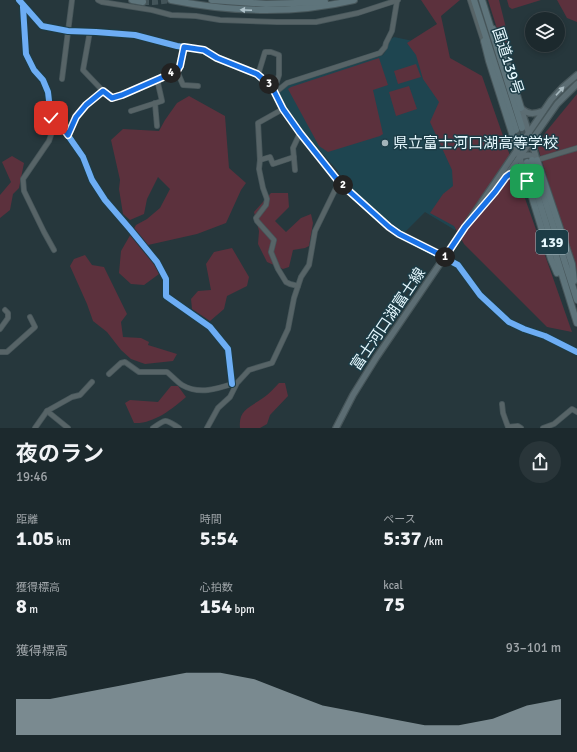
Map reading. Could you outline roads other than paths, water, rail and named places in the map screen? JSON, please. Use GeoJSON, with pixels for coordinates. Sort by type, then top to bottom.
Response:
{"type":"FeatureCollection","features":[{"type":"Feature","properties":{"kind":"highway"},"geometry":{"type":"LineString","coordinates":[[132,0],[143,2]]}},
{"type":"Feature","properties":{"kind":"highway"},"geometry":{"type":"LineString","coordinates":[[171,0],[208,6],[265,10],[316,7],[354,0]]}},
{"type":"Feature","properties":{"kind":"highway"},"geometry":{"type":"LineString","coordinates":[[212,0],[284,4],[336,0]]}},
{"type":"Feature","properties":{"kind":"highway","name":"国道139号"},"geometry":{"type":"LineString","coordinates":[[474,0],[482,16],[517,131]]}},
{"type":"Feature","properties":{"kind":"highway","name":"国道139号"},"geometry":{"type":"LineString","coordinates":[[482,0],[482,16]]}},
{"type":"Feature","properties":{"kind":"highway"},"geometry":{"type":"LineString","coordinates":[[482,16],[484,43],[517,131]]}},
{"type":"Feature","properties":{"kind":"highway"},"geometry":{"type":"LineString","coordinates":[[482,16],[502,46],[521,108]]}},
{"type":"Feature","properties":{"kind":"highway"},"geometry":{"type":"LineString","coordinates":[[532,160],[572,264],[576,298]]}},
{"type":"Feature","properties":{"kind":"highway","name":"139"},"geometry":{"type":"LineString","coordinates":[[532,160],[577,323]]}},
{"type":"Feature","properties":{"kind":"highway"},"geometry":{"type":"LineString","coordinates":[[527,181],[551,259],[569,298]]}},
{"type":"Feature","properties":{"kind":"main road","name":"富士河口湖富士線"},"geometry":{"type":"LineString","coordinates":[[336,428],[353,395],[376,358],[517,150],[557,94],[577,75]]}},
{"type":"Feature","properties":{"kind":"main road","name":"富士河口湖富士線"},"geometry":{"type":"LineString","coordinates":[[465,227],[495,192],[557,104],[577,84]]}},
{"type":"Feature","properties":{"kind":"main road"},"geometry":{"type":"LineString","coordinates":[[521,108],[529,114],[544,111]]}},
{"type":"Feature","properties":{"kind":"main road"},"geometry":{"type":"LineString","coordinates":[[521,108],[531,141],[532,160]]}},
{"type":"Feature","properties":{"kind":"main road"},"geometry":{"type":"LineString","coordinates":[[517,131],[517,138],[531,141]]}},
{"type":"Feature","properties":{"kind":"main road"},"geometry":{"type":"LineString","coordinates":[[517,131],[517,150],[527,181]]}},
{"type":"Feature","properties":{"kind":"main road"},"geometry":{"type":"LineString","coordinates":[[517,150],[525,149],[534,154],[532,160]]}},
{"type":"Feature","properties":{"kind":"main road"},"geometry":{"type":"LineString","coordinates":[[520,157],[529,155],[532,156],[532,160]]}},
{"type":"Feature","properties":{"kind":"main road"},"geometry":{"type":"LineString","coordinates":[[506,177],[516,172],[523,176],[527,181]]}},
{"type":"Feature","properties":{"kind":"street"},"geometry":{"type":"LineString","coordinates":[[19,0],[42,26],[68,31],[90,31],[135,35],[184,47],[204,50],[217,58],[258,75],[275,91],[283,109],[339,182],[389,227],[399,234],[458,265],[480,295],[509,322],[524,330],[545,336],[577,352]]}},
{"type":"Feature","properties":{"kind":"street"},"geometry":{"type":"LineString","coordinates":[[62,79],[72,0]]}},
{"type":"Feature","properties":{"kind":"street"},"geometry":{"type":"LineString","coordinates":[[98,0],[171,15],[196,16],[220,20],[277,22],[316,22],[358,13],[398,0],[392,31],[385,47],[380,53],[287,83],[275,91]]}},
{"type":"Feature","properties":{"kind":"street"},"geometry":{"type":"LineString","coordinates":[[470,0],[484,43]]}},
{"type":"Feature","properties":{"kind":"street"},"geometry":{"type":"LineString","coordinates":[[24,7],[26,54],[34,70],[43,80],[48,92],[51,135],[44,150],[25,174],[22,184],[24,191],[54,250]]}},
{"type":"Feature","properties":{"kind":"street"},"geometry":{"type":"LineString","coordinates":[[90,31],[83,70],[103,91],[112,98],[177,71],[180,66],[184,47]]}},
{"type":"Feature","properties":{"kind":"street"},"geometry":{"type":"LineString","coordinates":[[258,75],[264,52],[271,52],[279,55],[279,75],[275,91]]}},
{"type":"Feature","properties":{"kind":"street"},"geometry":{"type":"LineString","coordinates":[[177,71],[183,85],[198,86]]}},
{"type":"Feature","properties":{"kind":"street"},"geometry":{"type":"LineString","coordinates":[[131,111],[162,101],[157,80]]}},
{"type":"Feature","properties":{"kind":"street"},"geometry":{"type":"LineString","coordinates":[[68,135],[76,117],[86,105],[103,91]]}},
{"type":"Feature","properties":{"kind":"street"},"geometry":{"type":"LineString","coordinates":[[155,103],[157,126]]}},
{"type":"Feature","properties":{"kind":"street"},"geometry":{"type":"LineString","coordinates":[[283,109],[258,123],[259,169],[267,199],[266,206],[256,218],[274,240],[271,252],[278,269],[286,282],[298,286]]}},
{"type":"Feature","properties":{"kind":"street"},"geometry":{"type":"LineString","coordinates":[[51,118],[60,124],[83,157],[92,180],[104,200],[157,262],[166,279],[166,296],[210,327],[228,349],[234,384],[230,396],[218,408],[207,428]]}},
{"type":"Feature","properties":{"kind":"street"},"geometry":{"type":"LineString","coordinates":[[295,170],[293,148],[300,133]]}},
{"type":"Feature","properties":{"kind":"street"},"geometry":{"type":"LineString","coordinates":[[532,160],[577,148]]}},
{"type":"Feature","properties":{"kind":"street"},"geometry":{"type":"LineString","coordinates":[[260,160],[270,157],[273,164],[294,157]]}},
{"type":"Feature","properties":{"kind":"street"},"geometry":{"type":"LineString","coordinates":[[109,374],[121,363],[125,362],[139,372],[167,372],[181,385],[194,390],[209,391],[234,384],[249,370],[272,363],[288,329],[294,298],[301,277],[309,266],[316,231],[339,182]]}},
{"type":"Feature","properties":{"kind":"street"},"geometry":{"type":"LineString","coordinates":[[0,329],[8,318],[8,313],[6,310]]}},
{"type":"Feature","properties":{"kind":"street"},"geometry":{"type":"LineString","coordinates":[[0,352],[7,352],[35,327],[30,317]]}},
{"type":"Feature","properties":{"kind":"street"},"geometry":{"type":"LineString","coordinates":[[35,428],[47,411],[72,397],[80,395],[92,382]]}},
{"type":"Feature","properties":{"kind":"street"},"geometry":{"type":"LineString","coordinates":[[502,404],[503,413],[508,427],[518,426],[520,428]]}},
{"type":"Feature","properties":{"kind":"street"},"geometry":{"type":"LineString","coordinates":[[543,428],[554,424],[572,408],[577,412]]}},
{"type":"Feature","properties":{"kind":"street"},"geometry":{"type":"LineString","coordinates":[[47,411],[68,428]]}},
{"type":"Feature","properties":{"kind":"street"},"geometry":{"type":"LineString","coordinates":[[153,428],[164,420],[167,420],[179,428]]}},
{"type":"Feature","properties":{"kind":"tunnel"},"geometry":{"type":"LineString","coordinates":[[143,2],[173,0]]}},
{"type":"Feature","properties":{"kind":"tunnel"},"geometry":{"type":"LineString","coordinates":[[522,128],[532,159]]}},
{"type":"Feature","properties":{"kind":"tunnel"},"geometry":{"type":"LineString","coordinates":[[516,130],[525,157]]}},
{"type":"Feature","properties":{"kind":"place","name":"県立富士河口湖高等学校"},"geometry":{"type":"Point","coordinates":[385,143]}}]}
